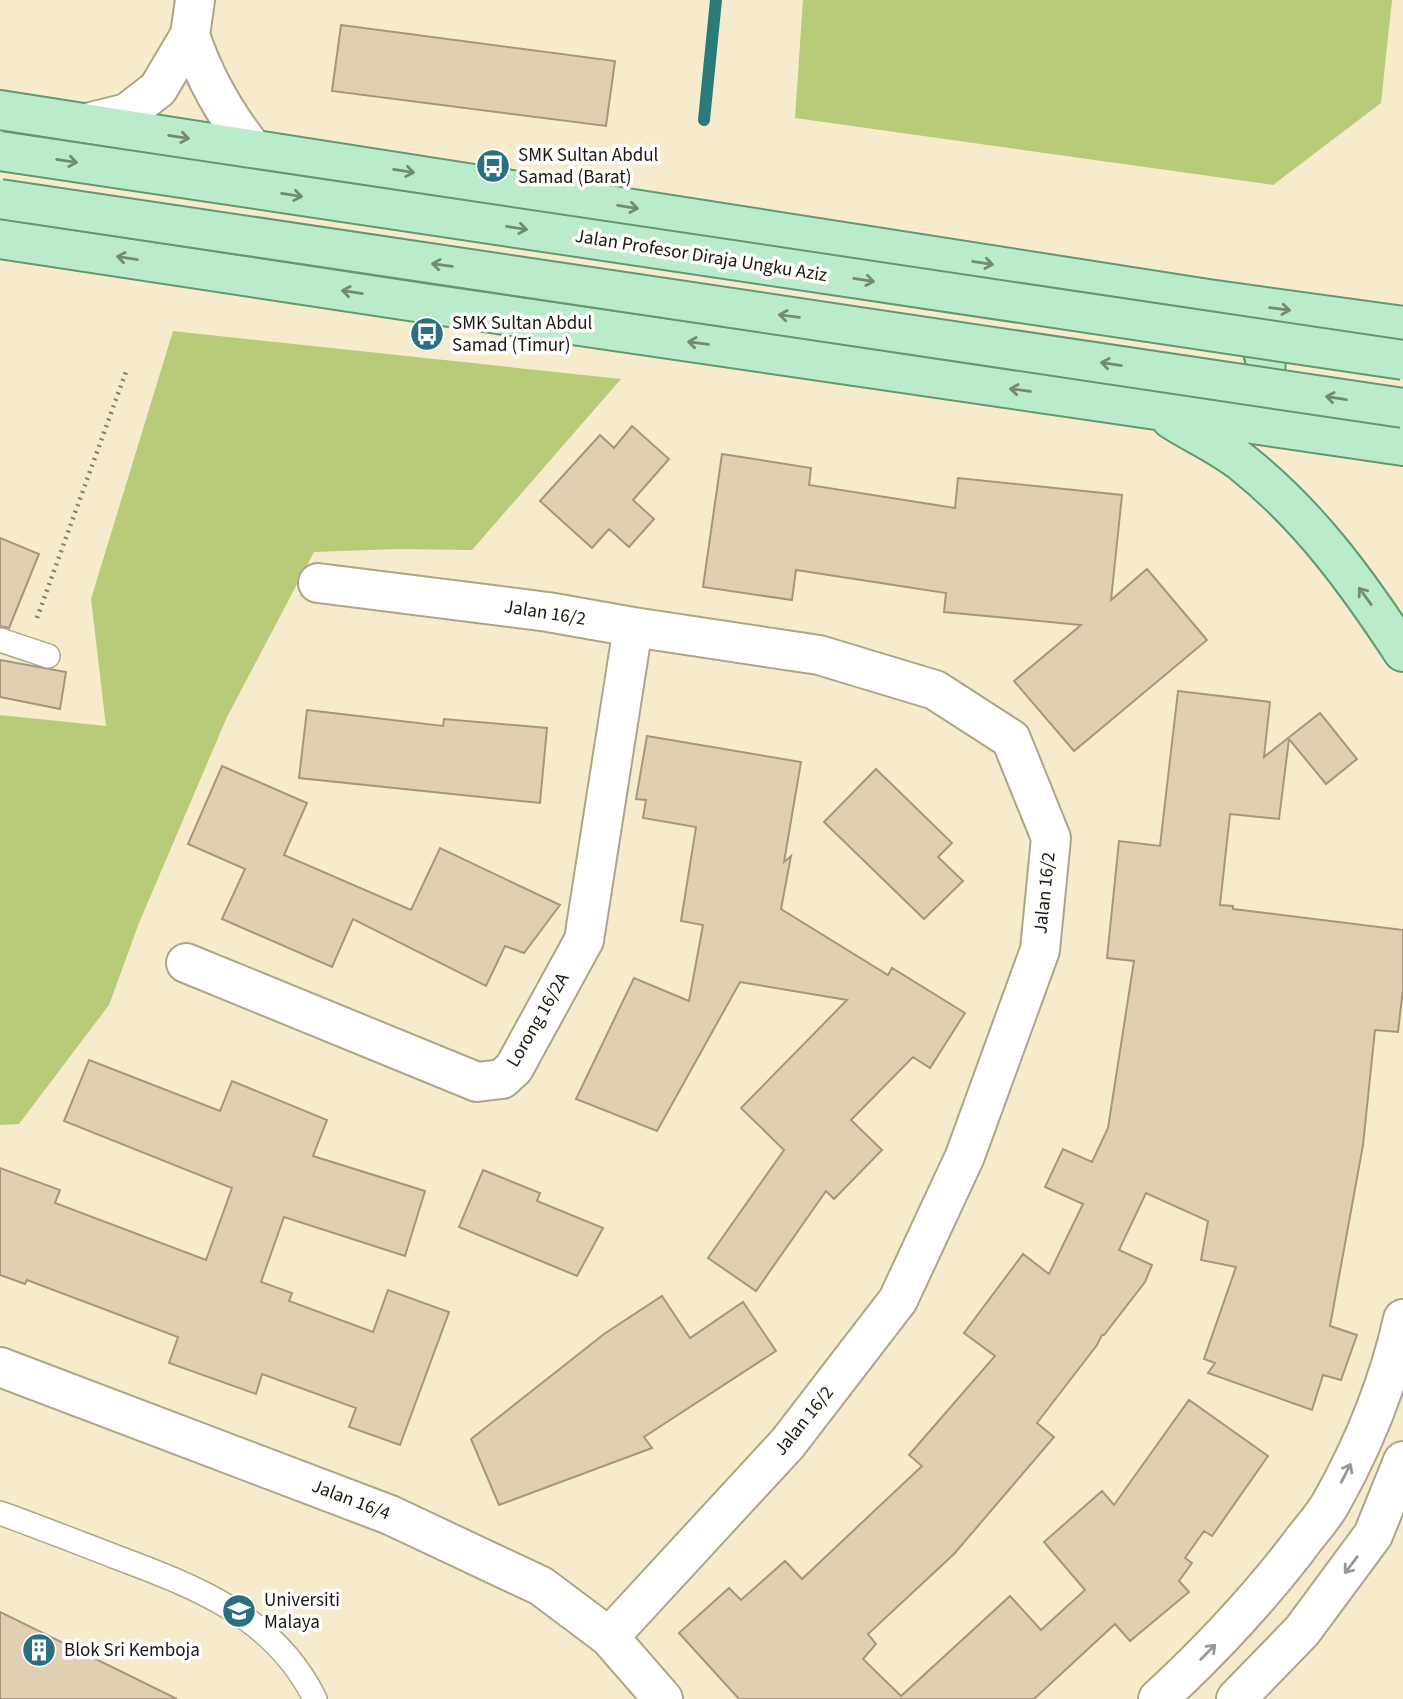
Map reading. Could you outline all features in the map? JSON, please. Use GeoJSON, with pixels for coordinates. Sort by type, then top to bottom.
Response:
{"type":"FeatureCollection","features":[{"type":"Feature","properties":{"kind":"main road"},"geometry":{"type":"LineString","coordinates":[[0,110],[1208,299],[1403,326]]}},
{"type":"Feature","properties":{"kind":"main road","name":"Jalan Profesor Diraja Ungku Aziz"},"geometry":{"type":"LineString","coordinates":[[0,151],[1403,360]]}},
{"type":"Feature","properties":{"kind":"main road"},"geometry":{"type":"LineString","coordinates":[[0,199],[1403,408]]}},
{"type":"Feature","properties":{"kind":"main road"},"geometry":{"type":"LineString","coordinates":[[0,239],[1403,446]]}},
{"type":"Feature","properties":{"kind":"main road"},"geometry":{"type":"LineString","coordinates":[[1347,318],[1403,297]]}},
{"type":"Feature","properties":{"kind":"main road"},"geometry":{"type":"LineString","coordinates":[[1199,416],[1236,409],[1253,395],[1266,372],[1259,340],[1242,320],[1208,299]]}},
{"type":"Feature","properties":{"kind":"main road"},"geometry":{"type":"LineString","coordinates":[[1155,410],[1243,463],[1311,526],[1367,597],[1403,652]]}},
{"type":"Feature","properties":{"kind":"street"},"geometry":{"type":"LineString","coordinates":[[87,122],[127,113],[158,89],[193,17]]}},
{"type":"Feature","properties":{"kind":"street"},"geometry":{"type":"LineString","coordinates":[[193,17],[199,61],[228,119],[252,148]]}},
{"type":"Feature","properties":{"kind":"street","name":"Jalan 16/2"},"geometry":{"type":"LineString","coordinates":[[318,583],[548,612],[819,655],[935,690],[1011,739],[1051,838],[1040,950],[965,1156],[898,1300],[788,1443],[609,1637]]}},
{"type":"Feature","properties":{"kind":"street","name":"Lorong 16/2A"},"geometry":{"type":"LineString","coordinates":[[186,963],[477,1082],[502,1079],[514,1068],[584,940],[633,627]]}},
{"type":"Feature","properties":{"kind":"street"},"geometry":{"type":"LineString","coordinates":[[1158,1699],[1209,1652],[1262,1592],[1330,1505],[1365,1435],[1396,1348],[1403,1319]]}},
{"type":"Feature","properties":{"kind":"street","name":"Jalan 16/4"},"geometry":{"type":"LineString","coordinates":[[0,1367],[390,1514],[541,1586],[609,1637],[663,1699]]}},
{"type":"Feature","properties":{"kind":"street"},"geometry":{"type":"LineString","coordinates":[[1236,1699],[1302,1630],[1373,1535],[1403,1461]]}},
{"type":"Feature","properties":{"kind":"lane"},"geometry":{"type":"LineString","coordinates":[[0,640],[48,656]]}},
{"type":"Feature","properties":{"kind":"lane"},"geometry":{"type":"LineString","coordinates":[[0,1513],[190,1585],[242,1616],[276,1642],[303,1674],[315,1699]]}},
{"type":"Feature","properties":{"kind":"path"},"geometry":{"type":"LineString","coordinates":[[26,649],[127,369]]}},
{"type":"Feature","properties":{"kind":"green space"},"geometry":{"type":"Polygon","coordinates":[[[803,0],[1392,0],[1381,103],[1273,185],[795,118],[803,0]]]}},
{"type":"Feature","properties":{"kind":"green space"},"geometry":{"type":"Polygon","coordinates":[[[173,331],[621,379],[472,550],[314,552],[227,717],[139,923],[109,1005],[19,1124],[0,1125],[0,715],[106,726],[91,599],[173,331]]]}},
{"type":"Feature","properties":{"kind":"building"},"geometry":{"type":"Polygon","coordinates":[[[341,25],[615,61],[606,126],[332,91],[341,25]]]}},
{"type":"Feature","properties":{"kind":"building"},"geometry":{"type":"Polygon","coordinates":[[[632,426],[669,459],[633,500],[654,519],[629,547],[609,529],[592,548],[540,501],[600,435],[614,448],[632,426]]]}},
{"type":"Feature","properties":{"kind":"building"},"geometry":{"type":"Polygon","coordinates":[[[722,454],[811,468],[809,485],[955,508],[958,478],[1122,495],[1111,600],[1147,569],[1207,640],[1074,751],[1014,681],[1081,625],[944,612],[946,593],[796,570],[792,600],[703,587],[722,454]]]}},
{"type":"Feature","properties":{"kind":"building"},"geometry":{"type":"Polygon","coordinates":[[[0,538],[39,554],[9,628],[0,626],[0,538]]]}},
{"type":"Feature","properties":{"kind":"building"},"geometry":{"type":"Polygon","coordinates":[[[0,660],[66,672],[60,709],[0,697],[0,660]]]}},
{"type":"Feature","properties":{"kind":"building"},"geometry":{"type":"Polygon","coordinates":[[[1178,691],[1270,702],[1264,757],[1320,713],[1357,759],[1326,784],[1289,739],[1279,819],[1230,814],[1220,905],[1233,906],[1233,909],[1403,930],[1403,989],[1398,1032],[1375,1030],[1363,1145],[1330,1326],[1357,1335],[1341,1380],[1323,1375],[1312,1410],[1208,1373],[1215,1363],[1204,1359],[1236,1267],[1201,1260],[1208,1221],[1146,1193],[1119,1250],[1152,1265],[1145,1282],[1037,1423],[1054,1437],[954,1554],[868,1634],[876,1644],[863,1659],[901,1696],[1010,1596],[1041,1630],[1085,1590],[1044,1542],[1102,1491],[1114,1505],[1189,1400],[1268,1456],[1212,1536],[1204,1531],[1185,1558],[1192,1563],[1179,1581],[1189,1592],[1130,1641],[1115,1624],[1034,1699],[739,1699],[679,1633],[729,1588],[741,1600],[785,1561],[802,1579],[922,1466],[909,1455],[995,1356],[964,1333],[1023,1254],[1049,1274],[1083,1204],[1045,1187],[1063,1149],[1092,1162],[1108,1128],[1134,961],[1107,958],[1119,841],[1160,846],[1178,691]]]}},
{"type":"Feature","properties":{"kind":"building"},"geometry":{"type":"Polygon","coordinates":[[[307,710],[443,726],[444,719],[547,728],[540,803],[299,778],[307,710]]]}},
{"type":"Feature","properties":{"kind":"building"},"geometry":{"type":"Polygon","coordinates":[[[647,736],[801,762],[784,862],[791,856],[781,909],[888,975],[892,968],[965,1013],[930,1068],[913,1057],[851,1120],[882,1150],[834,1199],[826,1191],[756,1291],[708,1258],[784,1150],[741,1108],[847,1000],[740,982],[657,1131],[576,1099],[634,978],[689,1001],[703,925],[681,921],[696,827],[643,818],[646,800],[636,799],[647,736]]]}},
{"type":"Feature","properties":{"kind":"building"},"geometry":{"type":"Polygon","coordinates":[[[222,766],[307,803],[284,855],[411,910],[440,848],[560,905],[524,953],[505,946],[486,986],[353,919],[332,967],[222,919],[245,869],[188,844],[222,766]]]}},
{"type":"Feature","properties":{"kind":"building"},"geometry":{"type":"Polygon","coordinates":[[[876,769],[952,843],[938,857],[963,881],[924,919],[824,822],[876,769]]]}},
{"type":"Feature","properties":{"kind":"building"},"geometry":{"type":"Polygon","coordinates":[[[89,1060],[220,1111],[232,1081],[327,1120],[313,1156],[425,1191],[405,1256],[284,1217],[261,1282],[292,1293],[289,1301],[373,1332],[388,1290],[449,1312],[400,1445],[349,1427],[356,1408],[262,1374],[256,1394],[169,1363],[178,1337],[27,1280],[25,1284],[0,1275],[0,1168],[60,1190],[55,1203],[206,1260],[232,1188],[64,1121],[89,1060]]]}},
{"type":"Feature","properties":{"kind":"building"},"geometry":{"type":"Polygon","coordinates":[[[483,1170],[540,1193],[537,1201],[603,1228],[577,1276],[459,1227],[483,1170]]]}},
{"type":"Feature","properties":{"kind":"building"},"geometry":{"type":"Polygon","coordinates":[[[662,1296],[690,1338],[743,1302],[776,1351],[644,1437],[652,1448],[499,1505],[471,1439],[604,1334],[662,1296]]]}},
{"type":"Feature","properties":{"kind":"building","name":"Blok Sri Kemboja"},"geometry":{"type":"Polygon","coordinates":[[[0,1612],[177,1699],[0,1699],[0,1612]]]}},
{"type":"Feature","properties":{"kind":"waterway"},"geometry":{"type":"LineString","coordinates":[[704,120],[716,0]]}},
{"type":"Feature","properties":{"kind":"place","name":"SMK Sultan Abdul Samad (Barat)"},"geometry":{"type":"Point","coordinates":[493,166]}},
{"type":"Feature","properties":{"kind":"place","name":"SMK Sultan Abdul Samad (Timur)"},"geometry":{"type":"Point","coordinates":[427,334]}},
{"type":"Feature","properties":{"kind":"place","name":"Universiti Malaya"},"geometry":{"type":"Point","coordinates":[239,1611]}},
{"type":"Feature","properties":{"kind":"place","name":"Blok Sri Kemboja"},"geometry":{"type":"Point","coordinates":[39,1650]}}]}
